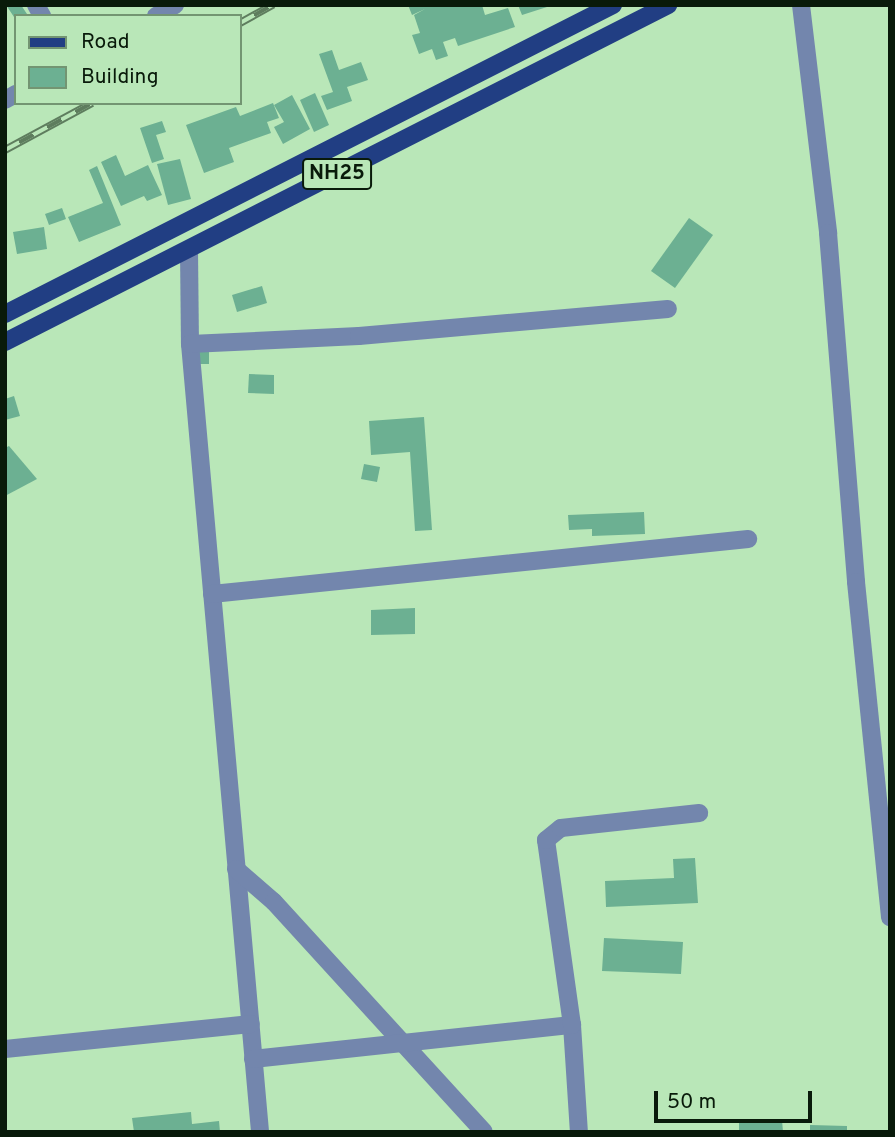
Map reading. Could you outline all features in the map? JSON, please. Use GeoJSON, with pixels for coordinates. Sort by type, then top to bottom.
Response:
{"type":"FeatureCollection","features":[{"type":"Feature","properties":{"kind":"main road","name":"NH25"},"geometry":{"type":"LineString","coordinates":[[6,313],[613,5]]}},
{"type":"Feature","properties":{"kind":"main road","name":"NH25"},"geometry":{"type":"LineString","coordinates":[[11,339],[667,5]]}},
{"type":"Feature","properties":{"kind":"street"},"geometry":{"type":"LineString","coordinates":[[159,14],[175,5]]}},
{"type":"Feature","properties":{"kind":"street"},"geometry":{"type":"LineString","coordinates":[[801,5],[828,233],[856,582],[890,917]]}},
{"type":"Feature","properties":{"kind":"street"},"geometry":{"type":"LineString","coordinates":[[189,250],[190,344],[260,1132]]}},
{"type":"Feature","properties":{"kind":"street"},"geometry":{"type":"LineString","coordinates":[[190,344],[359,336],[668,309]]}},
{"type":"Feature","properties":{"kind":"street"},"geometry":{"type":"LineString","coordinates":[[6,313],[11,339]]}},
{"type":"Feature","properties":{"kind":"street"},"geometry":{"type":"LineString","coordinates":[[212,594],[748,539]]}},
{"type":"Feature","properties":{"kind":"street"},"geometry":{"type":"LineString","coordinates":[[579,1132],[572,1025],[546,840],[561,828],[699,813]]}},
{"type":"Feature","properties":{"kind":"street"},"geometry":{"type":"LineString","coordinates":[[236,869],[274,902],[484,1132]]}},
{"type":"Feature","properties":{"kind":"street"},"geometry":{"type":"LineString","coordinates":[[5,1049],[251,1024]]}},
{"type":"Feature","properties":{"kind":"street"},"geometry":{"type":"LineString","coordinates":[[253,1059],[572,1025]]}},
{"type":"Feature","properties":{"kind":"building"},"geometry":{"type":"Polygon","coordinates":[[[6,5],[21,5],[27,14],[14,14],[14,17],[6,5]]]}},
{"type":"Feature","properties":{"kind":"building"},"geometry":{"type":"Polygon","coordinates":[[[408,5],[482,5],[485,15],[508,8],[515,27],[458,46],[455,38],[443,42],[448,56],[436,60],[432,49],[419,54],[412,35],[420,33],[414,15],[425,9],[412,15],[408,5]]]}},
{"type":"Feature","properties":{"kind":"building"},"geometry":{"type":"Polygon","coordinates":[[[518,5],[546,5],[547,7],[522,15],[518,5]]]}},
{"type":"Feature","properties":{"kind":"building"},"geometry":{"type":"Polygon","coordinates":[[[332,50],[339,70],[361,62],[368,80],[347,87],[352,101],[327,110],[321,96],[333,92],[319,54],[332,50]]]}},
{"type":"Feature","properties":{"kind":"building"},"geometry":{"type":"Polygon","coordinates":[[[315,93],[329,125],[314,132],[300,100],[315,93]]]}},
{"type":"Feature","properties":{"kind":"building"},"geometry":{"type":"Polygon","coordinates":[[[292,95],[310,129],[283,144],[274,127],[284,122],[274,105],[292,95]]]}},
{"type":"Feature","properties":{"kind":"building"},"geometry":{"type":"Polygon","coordinates":[[[273,103],[279,118],[267,122],[271,133],[229,148],[234,162],[204,173],[186,125],[236,107],[240,116],[273,103]]]}},
{"type":"Feature","properties":{"kind":"building"},"geometry":{"type":"Polygon","coordinates":[[[162,121],[166,132],[156,135],[164,159],[152,163],[140,128],[162,121]]]}},
{"type":"Feature","properties":{"kind":"building"},"geometry":{"type":"Polygon","coordinates":[[[116,155],[125,176],[148,165],[162,195],[147,201],[144,196],[121,206],[101,162],[116,155]]]}},
{"type":"Feature","properties":{"kind":"building"},"geometry":{"type":"Polygon","coordinates":[[[180,159],[191,199],[168,205],[157,164],[180,159]]]}},
{"type":"Feature","properties":{"kind":"building"},"geometry":{"type":"Polygon","coordinates":[[[97,166],[121,225],[79,242],[68,217],[103,203],[89,170],[97,166]]]}},
{"type":"Feature","properties":{"kind":"building"},"geometry":{"type":"Polygon","coordinates":[[[62,208],[66,219],[49,225],[45,214],[62,208]]]}},
{"type":"Feature","properties":{"kind":"building"},"geometry":{"type":"Polygon","coordinates":[[[689,218],[713,235],[675,288],[651,271],[689,218]]]}},
{"type":"Feature","properties":{"kind":"building"},"geometry":{"type":"Polygon","coordinates":[[[44,227],[47,249],[17,254],[13,232],[44,227]]]}},
{"type":"Feature","properties":{"kind":"building"},"geometry":{"type":"Polygon","coordinates":[[[262,286],[267,303],[237,312],[232,295],[262,286]]]}},
{"type":"Feature","properties":{"kind":"building"},"geometry":{"type":"Polygon","coordinates":[[[192,349],[209,349],[209,364],[192,364],[192,349]]]}},
{"type":"Feature","properties":{"kind":"building"},"geometry":{"type":"Polygon","coordinates":[[[249,374],[274,375],[274,394],[248,393],[249,374]]]}},
{"type":"Feature","properties":{"kind":"building"},"geometry":{"type":"Polygon","coordinates":[[[14,396],[20,416],[5,420],[5,399],[14,396]]]}},
{"type":"Feature","properties":{"kind":"building"},"geometry":{"type":"Polygon","coordinates":[[[424,417],[432,530],[415,531],[410,452],[371,455],[369,421],[424,417]]]}},
{"type":"Feature","properties":{"kind":"building"},"geometry":{"type":"Polygon","coordinates":[[[9,446],[37,479],[5,496],[5,448],[9,446]]]}},
{"type":"Feature","properties":{"kind":"building"},"geometry":{"type":"Polygon","coordinates":[[[364,464],[380,467],[377,482],[361,479],[364,464]]]}},
{"type":"Feature","properties":{"kind":"building"},"geometry":{"type":"Polygon","coordinates":[[[644,512],[645,534],[592,536],[592,529],[569,530],[568,515],[644,512]]]}},
{"type":"Feature","properties":{"kind":"building"},"geometry":{"type":"Polygon","coordinates":[[[415,608],[415,634],[371,635],[371,610],[415,608]]]}},
{"type":"Feature","properties":{"kind":"building"},"geometry":{"type":"Polygon","coordinates":[[[695,858],[698,903],[606,907],[605,881],[674,878],[673,859],[695,858]]]}},
{"type":"Feature","properties":{"kind":"building"},"geometry":{"type":"Polygon","coordinates":[[[604,938],[683,942],[681,974],[602,971],[604,938]]]}},
{"type":"Feature","properties":{"kind":"building"},"geometry":{"type":"Polygon","coordinates":[[[191,1112],[192,1124],[219,1121],[220,1132],[134,1132],[132,1118],[191,1112]]]}},
{"type":"Feature","properties":{"kind":"building"},"geometry":{"type":"Polygon","coordinates":[[[782,1120],[783,1132],[739,1132],[739,1122],[782,1120]]]}},
{"type":"Feature","properties":{"kind":"building"},"geometry":{"type":"Polygon","coordinates":[[[810,1125],[847,1126],[847,1132],[810,1132],[810,1125]]]}},
{"type":"Feature","properties":{"kind":"railway"},"geometry":{"type":"LineString","coordinates":[[242,22],[273,5]]}},
{"type":"Feature","properties":{"kind":"railway"},"geometry":{"type":"LineString","coordinates":[[5,150],[88,105]]}}]}
